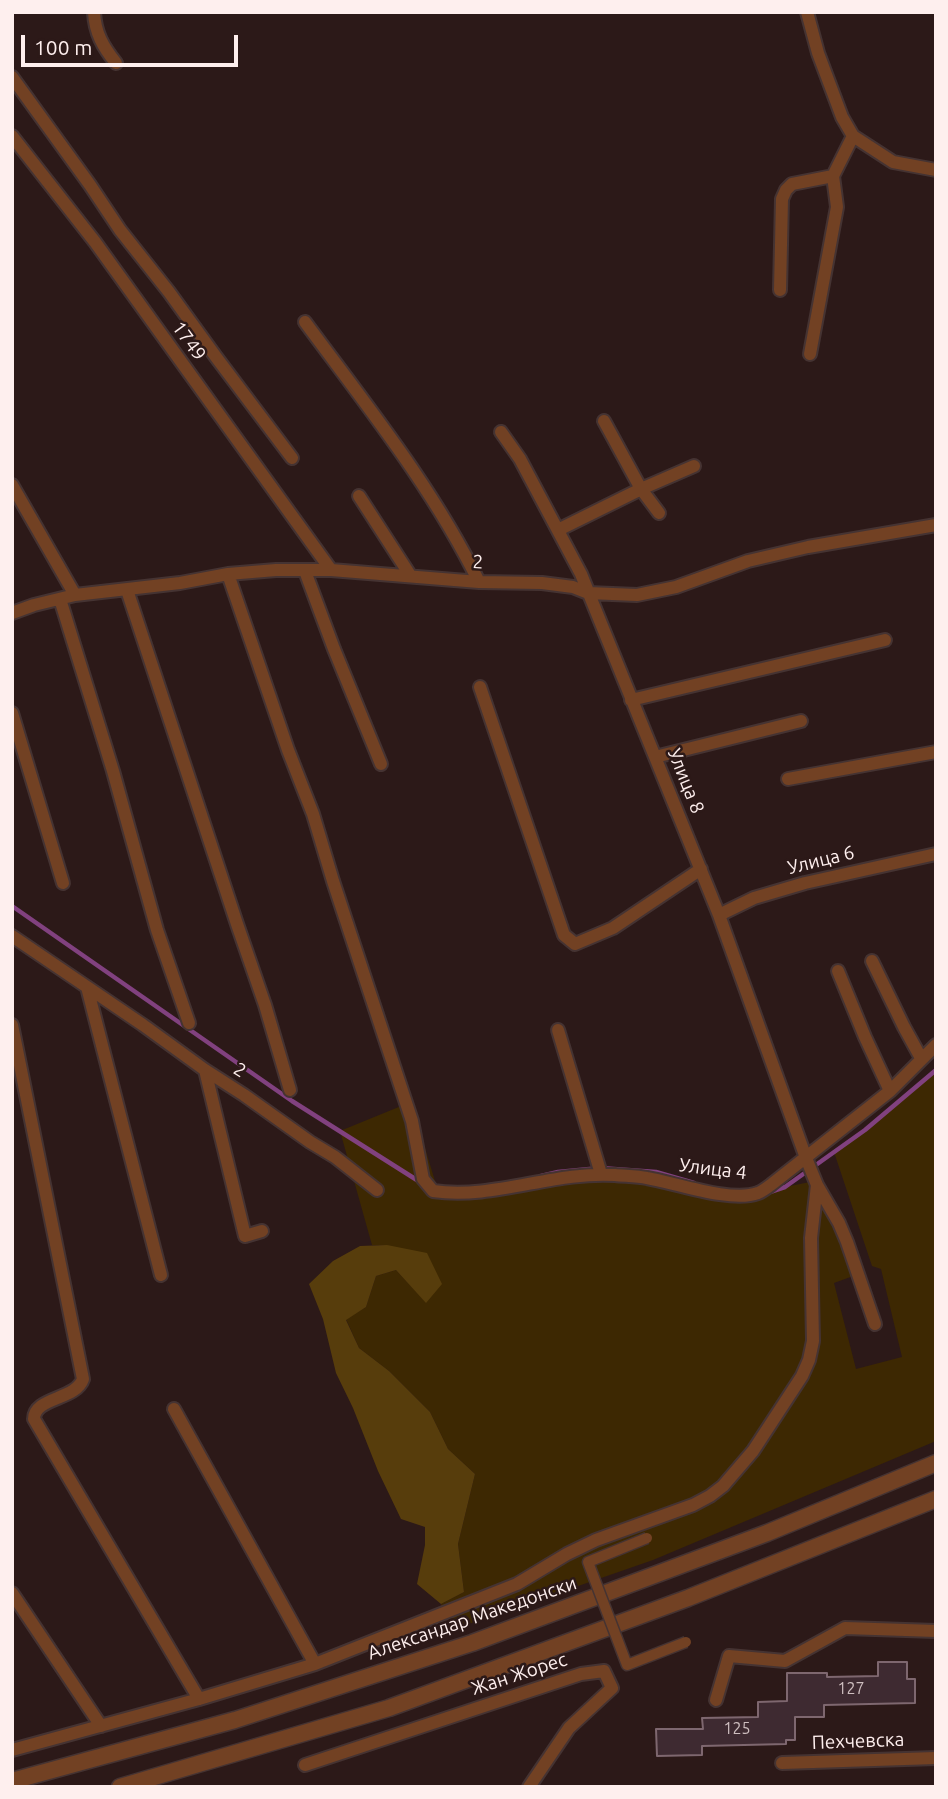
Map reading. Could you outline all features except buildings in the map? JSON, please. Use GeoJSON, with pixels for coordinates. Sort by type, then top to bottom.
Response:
{"type":"FeatureCollection","features":[{"type":"Feature","properties":{"kind":"street"},"geometry":{"type":"LineString","coordinates":[[94,12],[95,26],[104,50],[116,63]]}},
{"type":"Feature","properties":{"kind":"street"},"geometry":{"type":"LineString","coordinates":[[807,12],[818,53],[852,136],[893,162],[936,170]]}},
{"type":"Feature","properties":{"kind":"street"},"geometry":{"type":"LineString","coordinates":[[12,77],[120,230],[292,458]]}},
{"type":"Feature","properties":{"kind":"street","name":"1749"},"geometry":{"type":"LineString","coordinates":[[12,136],[95,242],[331,570]]}},
{"type":"Feature","properties":{"kind":"street"},"geometry":{"type":"LineString","coordinates":[[810,354],[837,207],[833,176],[852,136]]}},
{"type":"Feature","properties":{"kind":"street"},"geometry":{"type":"LineString","coordinates":[[780,290],[782,199],[786,190],[792,184],[833,176]]}},
{"type":"Feature","properties":{"kind":"street"},"geometry":{"type":"LineString","coordinates":[[305,322],[430,495],[480,582]]}},
{"type":"Feature","properties":{"kind":"street"},"geometry":{"type":"LineString","coordinates":[[604,421],[641,489],[659,513]]}},
{"type":"Feature","properties":{"kind":"street","name":"Улица 8"},"geometry":{"type":"LineString","coordinates":[[501,432],[520,459],[581,574],[701,869],[806,1158],[847,1242],[875,1324]]}},
{"type":"Feature","properties":{"kind":"street"},"geometry":{"type":"LineString","coordinates":[[558,530],[694,466]]}},
{"type":"Feature","properties":{"kind":"street"},"geometry":{"type":"LineString","coordinates":[[12,485],[75,595]]}},
{"type":"Feature","properties":{"kind":"street"},"geometry":{"type":"LineString","coordinates":[[359,496],[410,575]]}},
{"type":"Feature","properties":{"kind":"street","name":"2"},"geometry":{"type":"LineString","coordinates":[[12,613],[75,595],[276,570],[331,570],[480,582],[542,583],[573,587],[588,593],[637,595],[676,587],[748,561],[808,547],[936,525]]}},
{"type":"Feature","properties":{"kind":"street"},"geometry":{"type":"LineString","coordinates":[[304,571],[381,764]]}},
{"type":"Feature","properties":{"kind":"street","name":"Улица 4"},"geometry":{"type":"LineString","coordinates":[[228,574],[288,750],[313,814],[412,1121],[423,1179],[433,1191],[453,1194],[601,1174],[644,1177],[706,1191],[739,1195],[758,1193],[890,1091],[936,1045]]}},
{"type":"Feature","properties":{"kind":"street"},"geometry":{"type":"LineString","coordinates":[[127,590],[265,1005],[290,1090]]}},
{"type":"Feature","properties":{"kind":"street"},"geometry":{"type":"LineString","coordinates":[[60,599],[113,771],[157,930],[189,1023]]}},
{"type":"Feature","properties":{"kind":"street"},"geometry":{"type":"LineString","coordinates":[[632,700],[885,640]]}},
{"type":"Feature","properties":{"kind":"street"},"geometry":{"type":"LineString","coordinates":[[480,688],[564,935],[575,944],[612,928],[701,869]]}},
{"type":"Feature","properties":{"kind":"street"},"geometry":{"type":"LineString","coordinates":[[12,713],[63,883]]}},
{"type":"Feature","properties":{"kind":"street"},"geometry":{"type":"LineString","coordinates":[[655,757],[801,721]]}},
{"type":"Feature","properties":{"kind":"street"},"geometry":{"type":"LineString","coordinates":[[788,779],[936,752]]}},
{"type":"Feature","properties":{"kind":"street","name":"Улица 6"},"geometry":{"type":"LineString","coordinates":[[719,915],[754,898],[804,883],[936,854]]}},
{"type":"Feature","properties":{"kind":"street","name":"2"},"geometry":{"type":"LineString","coordinates":[[12,936],[335,1157],[377,1190]]}},
{"type":"Feature","properties":{"kind":"street"},"geometry":{"type":"LineString","coordinates":[[872,961],[922,1058]]}},
{"type":"Feature","properties":{"kind":"street"},"geometry":{"type":"LineString","coordinates":[[838,971],[890,1091]]}},
{"type":"Feature","properties":{"kind":"street"},"geometry":{"type":"LineString","coordinates":[[87,987],[161,1275]]}},
{"type":"Feature","properties":{"kind":"street"},"geometry":{"type":"LineString","coordinates":[[12,1025],[83,1379],[80,1385],[37,1408],[34,1419],[199,1699]]}},
{"type":"Feature","properties":{"kind":"street"},"geometry":{"type":"LineString","coordinates":[[558,1030],[601,1174]]}},
{"type":"Feature","properties":{"kind":"street"},"geometry":{"type":"LineString","coordinates":[[205,1070],[245,1236],[262,1231]]}},
{"type":"Feature","properties":{"kind":"street"},"geometry":{"type":"LineString","coordinates":[[12,1750],[315,1664],[517,1584],[596,1540],[693,1505],[710,1496],[723,1486],[753,1451],[802,1376],[809,1360],[813,1341],[811,1238],[817,1185]]}},
{"type":"Feature","properties":{"kind":"street"},"geometry":{"type":"LineString","coordinates":[[174,1409],[315,1664]]}},
{"type":"Feature","properties":{"kind":"street","name":"Александар Македонски"},"geometry":{"type":"LineString","coordinates":[[12,1781],[235,1720],[472,1643],[767,1533],[936,1463]]}},
{"type":"Feature","properties":{"kind":"street"},"geometry":{"type":"LineString","coordinates":[[120,1787],[389,1708],[688,1598],[936,1499]]}},
{"type":"Feature","properties":{"kind":"street"},"geometry":{"type":"LineString","coordinates":[[647,1538],[588,1562],[627,1665],[687,1642]]}},
{"type":"Feature","properties":{"kind":"street"},"geometry":{"type":"LineString","coordinates":[[12,1593],[101,1726]]}},
{"type":"Feature","properties":{"kind":"street"},"geometry":{"type":"LineString","coordinates":[[716,1700],[729,1656],[785,1661],[845,1628],[936,1631]]}},
{"type":"Feature","properties":{"kind":"street","name":"Жан Жорес"},"geometry":{"type":"LineString","coordinates":[[305,1765],[581,1674],[604,1671],[612,1688],[569,1728],[529,1787]]}},
{"type":"Feature","properties":{"kind":"street","name":"Пехчевска"},"geometry":{"type":"LineString","coordinates":[[782,1763],[936,1758]]}},
{"type":"Feature","properties":{"kind":"shaded area"},"geometry":{"type":"Polygon","coordinates":[[[936,1070],[936,1441],[653,1560],[463,1626],[445,1615],[441,1604],[464,1592],[458,1544],[475,1474],[448,1449],[430,1412],[389,1371],[359,1348],[346,1319],[366,1307],[376,1276],[396,1270],[426,1302],[387,1245],[372,1245],[340,1131],[411,1102],[438,1191],[474,1190],[558,1172],[600,1168],[656,1172],[754,1197],[810,1182],[856,1275],[834,1283],[856,1369],[902,1357],[881,1269],[872,1266],[834,1152],[865,1130],[936,1070]]]}},
{"type":"Feature","properties":{"kind":"shaded area"},"geometry":{"type":"Polygon","coordinates":[[[387,1245],[427,1253],[442,1284],[426,1303],[396,1270],[376,1276],[366,1307],[346,1320],[359,1348],[389,1371],[430,1412],[448,1449],[475,1474],[458,1544],[464,1592],[441,1604],[417,1584],[425,1545],[425,1527],[401,1519],[378,1471],[336,1373],[323,1319],[309,1284],[333,1261],[360,1246],[387,1245]]]}},
{"type":"Feature","properties":{"kind":"waterway"},"geometry":{"type":"LineString","coordinates":[[12,906],[292,1101],[420,1182]]}},
{"type":"Feature","properties":{"kind":"waterway"},"geometry":{"type":"LineString","coordinates":[[770,1192],[785,1187],[865,1130],[936,1070]]}},
{"type":"Feature","properties":{"kind":"waterway"},"geometry":{"type":"LineString","coordinates":[[541,1176],[600,1168],[656,1172],[694,1183]]}}]}
